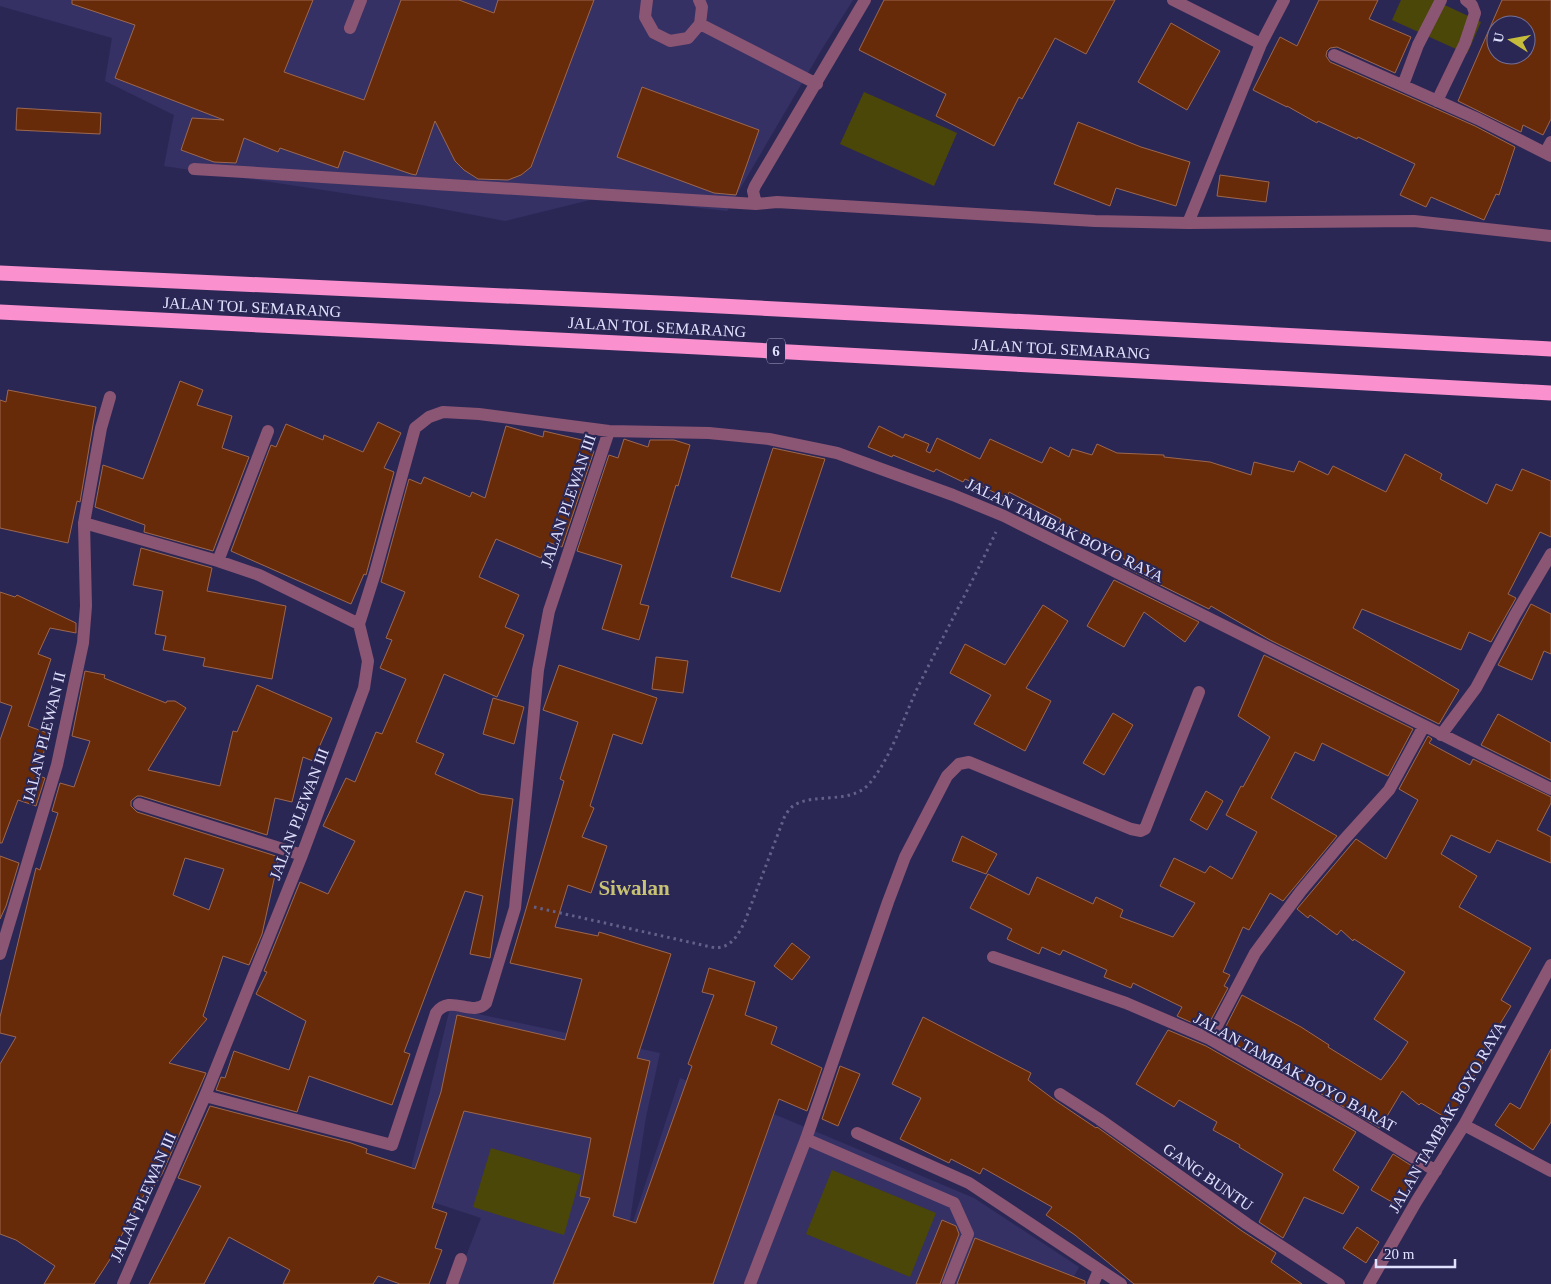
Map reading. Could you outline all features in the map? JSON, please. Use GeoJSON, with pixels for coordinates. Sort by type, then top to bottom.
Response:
{"type":"FeatureCollection","features":[{"type":"Feature","properties":{"kind":"highway","name":"JALAN TOL SEMARANG"},"geometry":{"type":"LineString","coordinates":[[0,273],[682,304],[1551,349]]}},
{"type":"Feature","properties":{"kind":"highway","name":"JALAN TOL SEMARANG"},"geometry":{"type":"LineString","coordinates":[[0,312],[689,346],[1551,393]]}},
{"type":"Feature","properties":{"kind":"street"},"geometry":{"type":"LineString","coordinates":[[350,28],[362,0]]}},
{"type":"Feature","properties":{"kind":"street"},"geometry":{"type":"LineString","coordinates":[[647,0],[645,17],[654,33],[670,41],[688,38],[700,24],[702,7],[699,0]]}},
{"type":"Feature","properties":{"kind":"street"},"geometry":{"type":"LineString","coordinates":[[756,204],[753,191],[755,186],[865,0]]}},
{"type":"Feature","properties":{"kind":"street"},"geometry":{"type":"LineString","coordinates":[[1173,0],[1261,44]]}},
{"type":"Feature","properties":{"kind":"street"},"geometry":{"type":"LineString","coordinates":[[1188,223],[1261,44],[1284,0]]}},
{"type":"Feature","properties":{"kind":"street"},"geometry":{"type":"LineString","coordinates":[[1403,85],[1418,45],[1441,0]]}},
{"type":"Feature","properties":{"kind":"street"},"geometry":{"type":"LineString","coordinates":[[1437,101],[1464,43],[1475,14],[1472,5],[1466,0]]}},
{"type":"Feature","properties":{"kind":"street"},"geometry":{"type":"LineString","coordinates":[[700,24],[817,84]]}},
{"type":"Feature","properties":{"kind":"street"},"geometry":{"type":"LineString","coordinates":[[1334,54],[1549,150]]}},
{"type":"Feature","properties":{"kind":"street"},"geometry":{"type":"LineString","coordinates":[[194,169],[756,204],[777,202],[1095,220],[1188,223],[1414,221],[1551,236]]}},
{"type":"Feature","properties":{"kind":"street","name":"JALAN PLEWAN II"},"geometry":{"type":"LineString","coordinates":[[0,954],[57,765],[83,643],[86,606],[84,523],[101,428],[110,397]]}},
{"type":"Feature","properties":{"kind":"street","name":"JALAN PLEWAN III"},"geometry":{"type":"LineString","coordinates":[[123,1284],[205,1096],[302,855],[364,688],[368,661],[359,624],[415,428],[429,417],[443,412],[478,414],[609,431],[548,611],[538,670],[516,903],[486,1003],[478,1008],[446,1005],[439,1008],[392,1145],[205,1096]]}},
{"type":"Feature","properties":{"kind":"street"},"geometry":{"type":"LineString","coordinates":[[218,561],[268,431]]}},
{"type":"Feature","properties":{"kind":"street","name":"JALAN TAMBAK BOYO RAYA"},"geometry":{"type":"LineString","coordinates":[[609,431],[709,433],[768,439],[837,453],[953,495],[1004,516],[1551,789]]}},
{"type":"Feature","properties":{"kind":"street"},"geometry":{"type":"LineString","coordinates":[[84,523],[218,561],[259,575],[359,624]]}},
{"type":"Feature","properties":{"kind":"street"},"geometry":{"type":"LineString","coordinates":[[1442,735],[1476,688],[1515,615],[1551,554]]}},
{"type":"Feature","properties":{"kind":"street"},"geometry":{"type":"LineString","coordinates":[[750,1284],[806,1139],[898,875],[905,857],[947,776],[959,764],[969,762],[1131,829],[1141,831],[1145,829],[1199,692]]}},
{"type":"Feature","properties":{"kind":"street"},"geometry":{"type":"LineString","coordinates":[[1210,1039],[1255,953],[1301,891],[1342,842],[1390,790],[1424,726]]}},
{"type":"Feature","properties":{"kind":"street"},"geometry":{"type":"LineString","coordinates":[[139,804],[302,855]]}},
{"type":"Feature","properties":{"kind":"street","name":"JALAN TAMBAK BOYO BARAT"},"geometry":{"type":"LineString","coordinates":[[993,957],[1126,1003],[1210,1039],[1333,1109],[1436,1171]]}},
{"type":"Feature","properties":{"kind":"street","name":"JALAN TAMBAK BOYO RAYA"},"geometry":{"type":"LineString","coordinates":[[1369,1284],[1416,1202],[1464,1125],[1551,965]]}},
{"type":"Feature","properties":{"kind":"street","name":"GANG BUNTU"},"geometry":{"type":"LineString","coordinates":[[1060,1094],[1099,1119],[1246,1224],[1339,1284]]}},
{"type":"Feature","properties":{"kind":"street"},"geometry":{"type":"LineString","coordinates":[[1464,1125],[1551,1171]]}},
{"type":"Feature","properties":{"kind":"street"},"geometry":{"type":"LineString","coordinates":[[857,1133],[969,1184],[1121,1284]]}},
{"type":"Feature","properties":{"kind":"street"},"geometry":{"type":"LineString","coordinates":[[806,1139],[954,1203],[968,1234],[948,1284]]}},
{"type":"Feature","properties":{"kind":"street"},"geometry":{"type":"LineString","coordinates":[[452,1284],[461,1259]]}},
{"type":"Feature","properties":{"kind":"street"},"geometry":{"type":"LineString","coordinates":[[1093,1284],[1099,1270]]}},
{"type":"Feature","properties":{"kind":"path"},"geometry":{"type":"LineString","coordinates":[[516,903],[711,947],[717,948],[728,945],[742,928],[784,818],[792,807],[805,802],[855,793],[868,784],[880,766],[893,744],[918,689],[1004,516]]}},
{"type":"Feature","properties":{"kind":"shaded area"},"geometry":{"type":"Polygon","coordinates":[[[0,0],[853,0],[727,211],[602,197],[505,221],[422,205],[164,166],[174,115],[105,81],[112,38],[0,6],[0,0]]]}},
{"type":"Feature","properties":{"kind":"shaded area"},"geometry":{"type":"Polygon","coordinates":[[[1401,0],[1434,0],[1481,22],[1467,54],[1392,20],[1401,0]]]}},
{"type":"Feature","properties":{"kind":"shaded area"},"geometry":{"type":"Polygon","coordinates":[[[864,92],[957,133],[934,186],[840,144],[864,92]]]}},
{"type":"Feature","properties":{"kind":"shaded area"},"geometry":{"type":"Polygon","coordinates":[[[450,1008],[660,1053],[646,1117],[629,1226],[606,1284],[455,1284],[481,1218],[405,1193],[450,1008]]]}},
{"type":"Feature","properties":{"kind":"shaded area"},"geometry":{"type":"Polygon","coordinates":[[[680,1078],[781,1117],[974,1198],[1079,1267],[1070,1284],[610,1284],[628,1237],[680,1078]]]}},
{"type":"Feature","properties":{"kind":"shaded area"},"geometry":{"type":"Polygon","coordinates":[[[491,1148],[581,1175],[564,1235],[473,1207],[491,1148]]]}},
{"type":"Feature","properties":{"kind":"shaded area"},"geometry":{"type":"Polygon","coordinates":[[[832,1170],[936,1213],[910,1277],[806,1234],[832,1170]]]}},
{"type":"Feature","properties":{"kind":"building"},"geometry":{"type":"Polygon","coordinates":[[[72,0],[313,0],[284,72],[364,100],[401,0],[459,0],[494,13],[498,0],[594,0],[531,167],[521,175],[508,180],[478,179],[464,170],[455,161],[435,121],[416,175],[344,151],[338,168],[280,148],[278,152],[244,138],[236,163],[214,162],[181,150],[192,118],[224,120],[115,78],[135,25],[72,4],[72,0]]]}},
{"type":"Feature","properties":{"kind":"building"},"geometry":{"type":"Polygon","coordinates":[[[884,0],[1115,0],[1086,54],[1055,38],[1022,99],[1019,97],[994,146],[936,116],[946,94],[859,50],[884,0]]]}},
{"type":"Feature","properties":{"kind":"building"},"geometry":{"type":"Polygon","coordinates":[[[1319,0],[1378,0],[1369,19],[1411,37],[1395,73],[1337,47],[1330,48],[1327,51],[1326,56],[1330,62],[1475,126],[1515,147],[1499,195],[1496,194],[1484,220],[1431,197],[1426,207],[1400,195],[1415,164],[1358,137],[1357,139],[1318,121],[1317,123],[1253,90],[1280,37],[1297,46],[1319,0]]]}},
{"type":"Feature","properties":{"kind":"building"},"geometry":{"type":"Polygon","coordinates":[[[1502,0],[1551,0],[1551,119],[1543,135],[1523,125],[1521,132],[1458,101],[1486,37],[1486,65],[1536,65],[1536,15],[1495,15],[1502,0]]]}},
{"type":"Feature","properties":{"kind":"building"},"geometry":{"type":"Polygon","coordinates":[[[1171,23],[1220,51],[1187,110],[1138,82],[1171,23]]]}},
{"type":"Feature","properties":{"kind":"building"},"geometry":{"type":"Polygon","coordinates":[[[642,87],[759,130],[736,195],[714,193],[617,157],[642,87]]]}},
{"type":"Feature","properties":{"kind":"building"},"geometry":{"type":"Polygon","coordinates":[[[17,108],[101,113],[100,134],[16,130],[17,108]]]}},
{"type":"Feature","properties":{"kind":"building"},"geometry":{"type":"Polygon","coordinates":[[[1078,122],[1141,147],[1190,162],[1176,206],[1116,188],[1110,206],[1054,184],[1078,122]]]}},
{"type":"Feature","properties":{"kind":"building"},"geometry":{"type":"Polygon","coordinates":[[[1220,175],[1269,182],[1266,202],[1217,196],[1220,175]]]}},
{"type":"Feature","properties":{"kind":"building"},"geometry":{"type":"Polygon","coordinates":[[[180,381],[203,390],[197,405],[232,416],[222,448],[249,457],[213,551],[144,532],[145,525],[95,507],[103,465],[143,479],[180,381]]]}},
{"type":"Feature","properties":{"kind":"building"},"geometry":{"type":"Polygon","coordinates":[[[8,390],[96,407],[80,502],[77,501],[68,543],[0,528],[0,400],[6,402],[8,390]]]}},
{"type":"Feature","properties":{"kind":"building"},"geometry":{"type":"Polygon","coordinates":[[[378,422],[401,433],[384,468],[394,472],[366,575],[364,574],[351,604],[231,551],[271,445],[276,447],[286,424],[323,440],[324,435],[363,452],[378,422]]]}},
{"type":"Feature","properties":{"kind":"building"},"geometry":{"type":"Polygon","coordinates":[[[506,426],[543,437],[544,431],[582,440],[581,446],[594,451],[562,547],[548,542],[541,558],[496,539],[479,577],[519,595],[505,627],[524,635],[497,697],[444,674],[416,742],[444,754],[435,774],[480,794],[513,799],[490,958],[470,954],[483,896],[465,891],[404,1052],[410,1054],[392,1105],[309,1076],[297,1112],[216,1090],[221,1077],[225,1078],[234,1051],[289,1070],[306,1021],[256,994],[267,972],[264,971],[300,882],[328,894],[355,841],[323,826],[346,778],[355,782],[376,732],[382,734],[406,679],[380,668],[392,640],[386,638],[405,592],[381,582],[409,479],[421,484],[424,477],[470,497],[472,492],[485,498],[506,426]]]}},
{"type":"Feature","properties":{"kind":"building"},"geometry":{"type":"Polygon","coordinates":[[[879,426],[903,438],[905,434],[929,444],[926,451],[930,453],[937,438],[980,459],[990,439],[1042,463],[1050,447],[1069,457],[1072,449],[1092,455],[1097,444],[1117,453],[1164,455],[1164,457],[1210,462],[1251,475],[1254,462],[1294,472],[1299,461],[1328,475],[1333,466],[1386,492],[1405,454],[1442,474],[1440,479],[1487,504],[1496,484],[1512,491],[1522,469],[1551,481],[1551,537],[1540,532],[1508,594],[1516,598],[1491,642],[1469,632],[1461,650],[1362,609],[1353,628],[1459,690],[1439,724],[1270,640],[1211,606],[1209,609],[1122,566],[1126,560],[1102,549],[1104,544],[1059,523],[1061,519],[1009,492],[1007,498],[965,479],[963,482],[936,469],[934,472],[868,447],[879,426]]]}},
{"type":"Feature","properties":{"kind":"building"},"geometry":{"type":"Polygon","coordinates":[[[624,439],[648,447],[650,440],[674,440],[690,445],[640,604],[649,606],[639,640],[602,629],[622,565],[577,551],[609,455],[618,458],[624,439]]]}},
{"type":"Feature","properties":{"kind":"building"},"geometry":{"type":"Polygon","coordinates":[[[773,448],[825,459],[780,592],[731,577],[773,448]]]}},
{"type":"Feature","properties":{"kind":"building"},"geometry":{"type":"Polygon","coordinates":[[[141,548],[212,568],[207,591],[286,606],[272,679],[203,666],[205,658],[163,650],[166,636],[155,634],[163,591],[133,585],[141,548]]]}},
{"type":"Feature","properties":{"kind":"building"},"geometry":{"type":"Polygon","coordinates":[[[1114,580],[1199,622],[1185,642],[1144,612],[1124,647],[1087,626],[1114,580]]]}},
{"type":"Feature","properties":{"kind":"building"},"geometry":{"type":"Polygon","coordinates":[[[0,592],[15,597],[17,595],[76,623],[76,633],[50,628],[38,654],[51,659],[28,726],[50,734],[36,775],[45,778],[36,806],[18,800],[2,843],[0,843],[0,740],[12,706],[0,702],[0,592]]]}},
{"type":"Feature","properties":{"kind":"building"},"geometry":{"type":"Polygon","coordinates":[[[1531,604],[1551,614],[1551,654],[1544,651],[1532,680],[1498,665],[1531,604]]]}},
{"type":"Feature","properties":{"kind":"building"},"geometry":{"type":"Polygon","coordinates":[[[1043,605],[1068,621],[1026,688],[1051,701],[1025,751],[974,724],[991,695],[950,673],[965,644],[1005,665],[1043,605]]]}},
{"type":"Feature","properties":{"kind":"building"},"geometry":{"type":"Polygon","coordinates":[[[1264,655],[1413,729],[1388,776],[1322,743],[1314,761],[1295,752],[1271,798],[1337,836],[1283,901],[1270,893],[1249,930],[1243,927],[1223,972],[1230,975],[1224,986],[1228,988],[1206,1029],[1177,1016],[1182,1007],[1133,983],[1131,988],[1104,977],[1107,970],[1063,950],[1060,955],[1042,947],[1039,954],[1007,939],[1012,929],[970,908],[988,874],[1029,895],[1037,877],[1093,904],[1096,897],[1123,910],[1120,917],[1173,937],[1195,903],[1160,886],[1174,858],[1205,873],[1210,866],[1232,879],[1257,832],[1226,815],[1270,737],[1238,716],[1264,655]]]}},
{"type":"Feature","properties":{"kind":"building"},"geometry":{"type":"Polygon","coordinates":[[[656,657],[688,661],[683,693],[652,689],[656,657]]]}},
{"type":"Feature","properties":{"kind":"building"},"geometry":{"type":"Polygon","coordinates":[[[559,665],[657,698],[642,744],[613,734],[590,806],[594,808],[582,837],[607,846],[591,893],[568,885],[555,927],[598,936],[599,932],[671,954],[637,1058],[650,1061],[613,1216],[636,1223],[692,1066],[688,1064],[714,995],[702,992],[709,968],[755,982],[745,1015],[777,1027],[771,1044],[822,1068],[807,1111],[779,1099],[713,1284],[553,1284],[590,1198],[580,1196],[591,1138],[464,1111],[432,1208],[447,1213],[435,1248],[442,1250],[429,1284],[400,1284],[378,1276],[373,1284],[283,1284],[290,1270],[229,1237],[204,1284],[149,1284],[201,1186],[178,1178],[210,1106],[351,1143],[367,1149],[366,1153],[415,1169],[441,1092],[457,1015],[565,1040],[582,979],[510,963],[564,781],[560,779],[578,722],[543,710],[559,665]]]}},
{"type":"Feature","properties":{"kind":"building"},"geometry":{"type":"Polygon","coordinates":[[[85,671],[105,675],[104,678],[166,703],[167,701],[175,701],[186,708],[148,770],[220,786],[233,731],[237,732],[257,685],[332,718],[313,761],[303,757],[292,802],[275,798],[267,835],[141,796],[137,796],[131,801],[131,806],[137,812],[279,857],[262,934],[249,965],[223,956],[203,1016],[207,1019],[169,1063],[206,1073],[162,1174],[147,1197],[144,1195],[114,1249],[116,1250],[94,1284],[44,1284],[55,1266],[16,1240],[0,1234],[0,1064],[16,1037],[0,1033],[0,1017],[36,868],[40,870],[58,813],[52,811],[60,783],[74,787],[90,741],[72,736],[85,671]],[[185,858],[173,895],[209,910],[224,869],[185,858]]]}},
{"type":"Feature","properties":{"kind":"building"},"geometry":{"type":"Polygon","coordinates":[[[493,698],[524,707],[514,744],[483,734],[493,698]]]}},
{"type":"Feature","properties":{"kind":"building"},"geometry":{"type":"Polygon","coordinates":[[[1113,713],[1133,725],[1104,775],[1083,763],[1113,713]]]}},
{"type":"Feature","properties":{"kind":"building"},"geometry":{"type":"Polygon","coordinates":[[[1498,714],[1551,743],[1551,780],[1481,745],[1498,714]]]}},
{"type":"Feature","properties":{"kind":"building"},"geometry":{"type":"Polygon","coordinates":[[[1428,736],[1432,739],[1429,743],[1470,765],[1473,759],[1551,797],[1551,803],[1537,830],[1551,837],[1551,863],[1497,840],[1490,853],[1451,835],[1441,854],[1477,876],[1459,907],[1531,948],[1501,1000],[1511,1006],[1482,1053],[1487,1057],[1462,1093],[1466,1095],[1451,1121],[1421,1103],[1419,1105],[1402,1091],[1380,1128],[1221,1036],[1242,995],[1301,1027],[1329,1045],[1328,1047],[1381,1080],[1396,1060],[1408,1042],[1374,1019],[1405,972],[1354,939],[1353,941],[1341,930],[1337,935],[1310,915],[1308,918],[1297,909],[1356,839],[1386,859],[1418,800],[1399,789],[1428,736]]]}},
{"type":"Feature","properties":{"kind":"building"},"geometry":{"type":"Polygon","coordinates":[[[1206,791],[1223,801],[1207,830],[1190,820],[1206,791]]]}},
{"type":"Feature","properties":{"kind":"building"},"geometry":{"type":"Polygon","coordinates":[[[962,836],[997,854],[986,874],[952,861],[962,836]]]}},
{"type":"Feature","properties":{"kind":"building"},"geometry":{"type":"Polygon","coordinates":[[[0,856],[19,863],[6,906],[0,919],[0,856]]]}},
{"type":"Feature","properties":{"kind":"building"},"geometry":{"type":"Polygon","coordinates":[[[792,943],[810,957],[792,980],[774,966],[792,943]]]}},
{"type":"Feature","properties":{"kind":"building"},"geometry":{"type":"Polygon","coordinates":[[[923,1017],[1031,1073],[1028,1080],[1056,1101],[1097,1127],[1242,1231],[1276,1253],[1271,1262],[1302,1284],[1134,1284],[1075,1235],[1046,1215],[1052,1207],[983,1168],[980,1174],[951,1159],[949,1163],[900,1139],[921,1098],[892,1084],[923,1017]]]}},
{"type":"Feature","properties":{"kind":"building"},"geometry":{"type":"Polygon","coordinates":[[[1168,1030],[1206,1046],[1356,1132],[1333,1170],[1359,1187],[1343,1214],[1304,1197],[1283,1238],[1259,1222],[1283,1174],[1239,1147],[1240,1145],[1213,1130],[1217,1122],[1179,1100],[1174,1107],[1136,1084],[1168,1030]]]}},
{"type":"Feature","properties":{"kind":"building"},"geometry":{"type":"Polygon","coordinates":[[[1551,1049],[1551,1122],[1533,1150],[1495,1125],[1510,1103],[1520,1109],[1551,1049]]]}},
{"type":"Feature","properties":{"kind":"building"},"geometry":{"type":"Polygon","coordinates":[[[840,1066],[860,1074],[838,1126],[822,1119],[840,1066]]]}},
{"type":"Feature","properties":{"kind":"building"},"geometry":{"type":"Polygon","coordinates":[[[1393,1154],[1420,1171],[1399,1206],[1371,1190],[1393,1154]]]}},
{"type":"Feature","properties":{"kind":"building"},"geometry":{"type":"Polygon","coordinates":[[[942,1220],[956,1226],[959,1234],[940,1284],[916,1284],[942,1220]]]}},
{"type":"Feature","properties":{"kind":"building"},"geometry":{"type":"Polygon","coordinates":[[[1357,1227],[1379,1242],[1366,1263],[1343,1248],[1357,1227]]]}},
{"type":"Feature","properties":{"kind":"building"},"geometry":{"type":"Polygon","coordinates":[[[975,1238],[1085,1281],[1085,1284],[957,1284],[975,1238]]]}},
{"type":"Feature","properties":{"kind":"district","name":"Siwalan"},"geometry":{"type":"Point","coordinates":[634,888]}}]}
